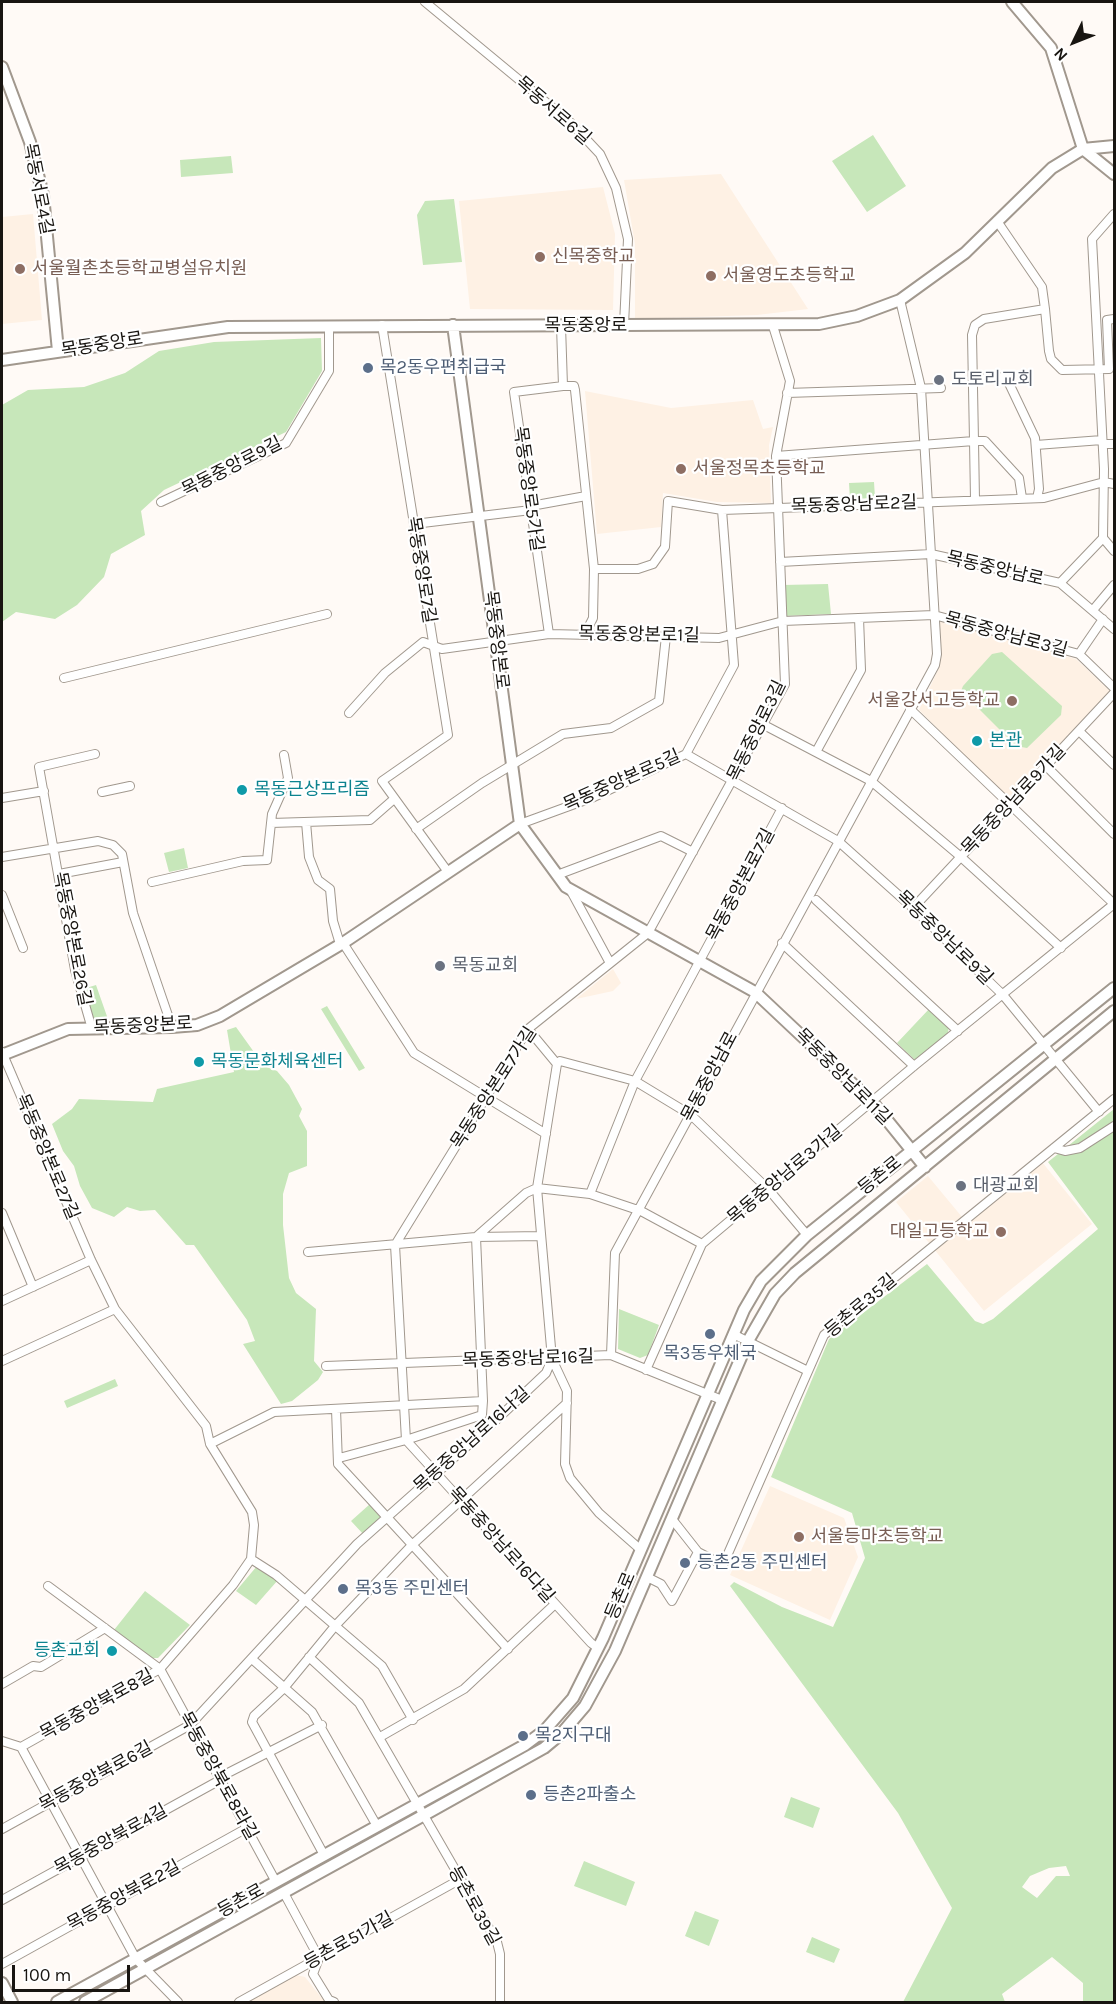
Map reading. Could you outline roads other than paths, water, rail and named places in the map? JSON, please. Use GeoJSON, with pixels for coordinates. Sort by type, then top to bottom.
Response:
{"type":"FeatureCollection","features":[{"type":"Feature","properties":{"kind":"main road"},"geometry":{"type":"LineString","coordinates":[[1012,2],[1051,48],[1083,149],[1114,174]]}},
{"type":"Feature","properties":{"kind":"main road","name":"목동서로4길"},"geometry":{"type":"LineString","coordinates":[[2,67],[30,142],[43,195],[58,351]]}},
{"type":"Feature","properties":{"kind":"main road","name":"목동중앙로"},"geometry":{"type":"LineString","coordinates":[[2,360],[228,327],[819,324],[857,316],[900,300],[965,253],[1052,168],[1083,149],[1114,146]]}},
{"type":"Feature","properties":{"kind":"main road","name":"목동중앙본로"},"geometry":{"type":"LineString","coordinates":[[2,1054],[56,1032],[197,1025],[220,1016],[342,944],[520,824],[453,326]]}},
{"type":"Feature","properties":{"kind":"main road","name":"목동중앙본로7길"},"geometry":{"type":"LineString","coordinates":[[520,824],[570,889],[755,992]]}},
{"type":"Feature","properties":{"kind":"main road","name":"등촌로"},"geometry":{"type":"LineString","coordinates":[[57,2002],[525,1745],[545,1730],[573,1698],[598,1647],[733,1334],[761,1281],[807,1235],[1114,987]]}},
{"type":"Feature","properties":{"kind":"main road","name":"목동중앙남로11길"},"geometry":{"type":"LineString","coordinates":[[755,992],[872,1102],[925,1167]]}},
{"type":"Feature","properties":{"kind":"main road","name":"등촌로"},"geometry":{"type":"LineString","coordinates":[[85,2002],[544,1748],[562,1733],[599,1683],[748,1341],[775,1294],[795,1273],[1114,1011]]}},
{"type":"Feature","properties":{"kind":"main road"},"geometry":{"type":"LineString","coordinates":[[2,1983],[12,2002]]}},
{"type":"Feature","properties":{"kind":"street","name":"목동서로6길"},"geometry":{"type":"LineString","coordinates":[[424,2],[570,122],[600,154],[616,188],[628,239],[624,326]]}},
{"type":"Feature","properties":{"kind":"street"},"geometry":{"type":"LineString","coordinates":[[1114,214],[1092,239],[1103,442],[1103,538],[1114,551]]}},
{"type":"Feature","properties":{"kind":"street"},"geometry":{"type":"LineString","coordinates":[[997,221],[1042,287],[1051,360],[1062,370],[1109,369],[1107,320],[1114,319]]}},
{"type":"Feature","properties":{"kind":"street","name":"목동중앙남로"},"geometry":{"type":"LineString","coordinates":[[611,1355],[615,1252],[935,665],[938,654],[921,388],[900,300]]}},
{"type":"Feature","properties":{"kind":"street"},"geometry":{"type":"LineString","coordinates":[[975,500],[972,335],[975,325],[984,319],[1045,309]]}},
{"type":"Feature","properties":{"kind":"street","name":"목동중앙로7길"},"geometry":{"type":"LineString","coordinates":[[382,325],[448,735],[382,781],[394,800]]}},
{"type":"Feature","properties":{"kind":"street","name":"목동중앙로9길"},"geometry":{"type":"LineString","coordinates":[[161,502],[286,442],[329,370],[329,326]]}},
{"type":"Feature","properties":{"kind":"street"},"geometry":{"type":"LineString","coordinates":[[561,326],[563,386],[574,386],[575,390],[594,569],[593,618],[585,634]]}},
{"type":"Feature","properties":{"kind":"street","name":"목동중앙로3길"},"geometry":{"type":"LineString","coordinates":[[648,933],[785,684],[776,456],[789,372],[773,326]]}},
{"type":"Feature","properties":{"kind":"street"},"geometry":{"type":"LineString","coordinates":[[973,379],[1006,377],[1035,438],[1039,489],[1037,498]]}},
{"type":"Feature","properties":{"kind":"street","name":"목동중앙로5가길"},"geometry":{"type":"LineString","coordinates":[[549,634],[514,392],[563,386]]}},
{"type":"Feature","properties":{"kind":"street"},"geometry":{"type":"LineString","coordinates":[[787,393],[941,388]]}},
{"type":"Feature","properties":{"kind":"street"},"geometry":{"type":"LineString","coordinates":[[776,456],[985,441],[1018,478],[1022,498]]}},
{"type":"Feature","properties":{"kind":"street"},"geometry":{"type":"LineString","coordinates":[[1036,445],[1103,442],[1114,444]]}},
{"type":"Feature","properties":{"kind":"street"},"geometry":{"type":"LineString","coordinates":[[1104,482],[1114,484]]}},
{"type":"Feature","properties":{"kind":"street","name":"목동중앙남로2길"},"geometry":{"type":"LineString","coordinates":[[778,508],[1037,498],[1104,482]]}},
{"type":"Feature","properties":{"kind":"street"},"geometry":{"type":"LineString","coordinates":[[414,524],[531,508],[586,496]]}},
{"type":"Feature","properties":{"kind":"street"},"geometry":{"type":"LineString","coordinates":[[594,569],[638,569],[653,564],[665,547],[668,501],[722,510],[778,508]]}},
{"type":"Feature","properties":{"kind":"street","name":"목동중앙본로5길"},"geometry":{"type":"LineString","coordinates":[[520,824],[594,797],[686,754],[734,665],[722,510]]}},
{"type":"Feature","properties":{"kind":"street"},"geometry":{"type":"LineString","coordinates":[[1060,584],[1103,538]]}},
{"type":"Feature","properties":{"kind":"street","name":"목동중앙남로"},"geometry":{"type":"LineString","coordinates":[[780,562],[931,554],[1060,584],[1114,629]]}},
{"type":"Feature","properties":{"kind":"street"},"geometry":{"type":"LineString","coordinates":[[1093,610],[1114,585]]}},
{"type":"Feature","properties":{"kind":"street"},"geometry":{"type":"LineString","coordinates":[[64,678],[327,614]]}},
{"type":"Feature","properties":{"kind":"street","name":"목동중앙남로3길"},"geometry":{"type":"LineString","coordinates":[[859,618],[934,615],[1078,654],[1114,688]]}},
{"type":"Feature","properties":{"kind":"street"},"geometry":{"type":"LineString","coordinates":[[816,752],[861,670],[859,618]]}},
{"type":"Feature","properties":{"kind":"street","name":"목동중앙본로1길"},"geometry":{"type":"LineString","coordinates":[[433,644],[442,648],[549,634],[719,638],[781,622],[859,618]]}},
{"type":"Feature","properties":{"kind":"street","name":"목동중앙남로3길"},"geometry":{"type":"LineString","coordinates":[[1078,654],[1103,619]]}},
{"type":"Feature","properties":{"kind":"street"},"geometry":{"type":"LineString","coordinates":[[416,829],[511,765],[563,734],[611,728],[659,701],[666,636]]}},
{"type":"Feature","properties":{"kind":"street"},"geometry":{"type":"LineString","coordinates":[[349,713],[403,657],[423,642],[433,644]]}},
{"type":"Feature","properties":{"kind":"street","name":"목동중앙남로9가길"},"geometry":{"type":"LineString","coordinates":[[913,908],[1114,693]]}},
{"type":"Feature","properties":{"kind":"street"},"geometry":{"type":"LineString","coordinates":[[910,709],[1114,904]]}},
{"type":"Feature","properties":{"kind":"street"},"geometry":{"type":"LineString","coordinates":[[764,725],[871,781],[961,857],[1061,948]]}},
{"type":"Feature","properties":{"kind":"street"},"geometry":{"type":"LineString","coordinates":[[1079,731],[1114,765]]}},
{"type":"Feature","properties":{"kind":"street","name":"목동중앙본로26길"},"geometry":{"type":"LineString","coordinates":[[92,1029],[75,970],[39,767],[94,754]]}},
{"type":"Feature","properties":{"kind":"street","name":"목동중앙남로9길"},"geometry":{"type":"LineString","coordinates":[[686,754],[838,841],[913,908],[1004,995],[1043,1043]]}},
{"type":"Feature","properties":{"kind":"street"},"geometry":{"type":"LineString","coordinates":[[152,882],[243,861],[267,860],[272,814],[288,778],[284,755]]}},
{"type":"Feature","properties":{"kind":"street"},"geometry":{"type":"LineString","coordinates":[[1046,766],[1114,834]]}},
{"type":"Feature","properties":{"kind":"street"},"geometry":{"type":"LineString","coordinates":[[102,792],[130,786]]}},
{"type":"Feature","properties":{"kind":"street"},"geometry":{"type":"LineString","coordinates":[[2,798],[44,791]]}},
{"type":"Feature","properties":{"kind":"street"},"geometry":{"type":"LineString","coordinates":[[271,823],[370,820],[394,800],[448,872]]}},
{"type":"Feature","properties":{"kind":"street","name":"목동중앙본로7길"},"geometry":{"type":"LineString","coordinates":[[590,1194],[635,1081],[782,808]]}},
{"type":"Feature","properties":{"kind":"street"},"geometry":{"type":"LineString","coordinates":[[306,822],[309,857],[318,880],[330,889],[333,921],[342,944],[414,1053],[546,1134]]}},
{"type":"Feature","properties":{"kind":"street"},"geometry":{"type":"LineString","coordinates":[[557,875],[661,836],[693,852]]}},
{"type":"Feature","properties":{"kind":"street"},"geometry":{"type":"LineString","coordinates":[[54,848],[98,841],[113,844],[122,854],[135,919],[172,1027]]}},
{"type":"Feature","properties":{"kind":"street","name":"목동중앙본로26길"},"geometry":{"type":"LineString","coordinates":[[2,857],[54,848]]}},
{"type":"Feature","properties":{"kind":"street"},"geometry":{"type":"LineString","coordinates":[[59,874],[123,862]]}},
{"type":"Feature","properties":{"kind":"street","name":"목동중앙본로7길"},"geometry":{"type":"LineString","coordinates":[[570,889],[610,963]]}},
{"type":"Feature","properties":{"kind":"street"},"geometry":{"type":"LineString","coordinates":[[2,895],[23,948]]}},
{"type":"Feature","properties":{"kind":"street"},"geometry":{"type":"LineString","coordinates":[[816,900],[958,1031]]}},
{"type":"Feature","properties":{"kind":"street","name":"목동중앙남로3가길"},"geometry":{"type":"LineString","coordinates":[[646,1370],[702,1244],[914,1066],[1114,904]]}},
{"type":"Feature","properties":{"kind":"street","name":"목동중앙본로7가길"},"geometry":{"type":"LineString","coordinates":[[395,1245],[528,1029],[648,933]]}},
{"type":"Feature","properties":{"kind":"street"},"geometry":{"type":"LineString","coordinates":[[782,944],[914,1066]]}},
{"type":"Feature","properties":{"kind":"street"},"geometry":{"type":"LineString","coordinates":[[528,1029],[557,1064],[537,1188],[552,1359],[567,1391],[565,1464],[570,1478],[599,1513],[641,1550]]}},
{"type":"Feature","properties":{"kind":"street"},"geometry":{"type":"LineString","coordinates":[[1043,1043],[1099,1112]]}},
{"type":"Feature","properties":{"kind":"street","name":"목동중앙본로27길"},"geometry":{"type":"LineString","coordinates":[[2,1054],[91,1260]]}},
{"type":"Feature","properties":{"kind":"street"},"geometry":{"type":"LineString","coordinates":[[557,1064],[560,1061],[635,1081],[690,1115],[769,1190],[807,1235]]}},
{"type":"Feature","properties":{"kind":"street","name":"등촌로35길"},"geometry":{"type":"LineString","coordinates":[[672,1519],[698,1552],[723,1565],[824,1335],[1114,1100]]}},
{"type":"Feature","properties":{"kind":"street"},"geometry":{"type":"LineString","coordinates":[[1054,1148],[1065,1151],[1080,1148],[1114,1126]]}},
{"type":"Feature","properties":{"kind":"street"},"geometry":{"type":"LineString","coordinates":[[476,1237],[526,1193],[537,1188],[590,1194],[637,1209],[702,1244]]}},
{"type":"Feature","properties":{"kind":"street"},"geometry":{"type":"LineString","coordinates":[[2,1213],[33,1287]]}},
{"type":"Feature","properties":{"kind":"street"},"geometry":{"type":"LineString","coordinates":[[308,1252],[476,1237],[541,1236]]}},
{"type":"Feature","properties":{"kind":"street"},"geometry":{"type":"LineString","coordinates":[[339,1458],[406,1440],[482,1415],[476,1237]]}},
{"type":"Feature","properties":{"kind":"street"},"geometry":{"type":"LineString","coordinates":[[395,1245],[406,1440]]}},
{"type":"Feature","properties":{"kind":"street"},"geometry":{"type":"LineString","coordinates":[[2,1301],[91,1260]]}},
{"type":"Feature","properties":{"kind":"street","name":"목동중앙북로8길"},"geometry":{"type":"LineString","coordinates":[[2,1741],[21,1747],[160,1670],[233,1585],[251,1559],[254,1525],[252,1512],[210,1444],[206,1426],[193,1406],[115,1309],[91,1260]]}},
{"type":"Feature","properties":{"kind":"street"},"geometry":{"type":"LineString","coordinates":[[2,1361],[115,1309]]}},
{"type":"Feature","properties":{"kind":"street"},"geometry":{"type":"LineString","coordinates":[[733,1334],[808,1371]]}},
{"type":"Feature","properties":{"kind":"street","name":"목동중앙남로16길"},"geometry":{"type":"LineString","coordinates":[[326,1366],[611,1355],[722,1400]]}},
{"type":"Feature","properties":{"kind":"street","name":"목동중앙남로16나길"},"geometry":{"type":"LineString","coordinates":[[190,1725],[357,1544],[546,1372],[552,1359]]}},
{"type":"Feature","properties":{"kind":"street"},"geometry":{"type":"LineString","coordinates":[[210,1444],[274,1412],[483,1401]]}},
{"type":"Feature","properties":{"kind":"street"},"geometry":{"type":"LineString","coordinates":[[324,1855],[252,1719],[284,1688],[335,1626],[412,1545],[567,1403]]}},
{"type":"Feature","properties":{"kind":"street"},"geometry":{"type":"LineString","coordinates":[[336,1409],[338,1464],[508,1649]]}},
{"type":"Feature","properties":{"kind":"street","name":"목동중앙남로16다길"},"geometry":{"type":"LineString","coordinates":[[406,1440],[591,1643],[598,1647]]}},
{"type":"Feature","properties":{"kind":"street"},"geometry":{"type":"LineString","coordinates":[[647,1577],[661,1584],[672,1601],[698,1552]]}},
{"type":"Feature","properties":{"kind":"street"},"geometry":{"type":"LineString","coordinates":[[251,1559],[276,1575],[382,1666],[413,1720]]}},
{"type":"Feature","properties":{"kind":"street"},"geometry":{"type":"LineString","coordinates":[[48,1586],[160,1670]]}},
{"type":"Feature","properties":{"kind":"street"},"geometry":{"type":"LineString","coordinates":[[380,1737],[464,1689],[555,1604]]}},
{"type":"Feature","properties":{"kind":"street"},"geometry":{"type":"LineString","coordinates":[[2,1684],[33,1666],[41,1667],[105,1628]]}},
{"type":"Feature","properties":{"kind":"street","name":"등촌로39길"},"geometry":{"type":"LineString","coordinates":[[309,1657],[352,1695],[380,1737],[496,1942],[500,1954],[500,2002]]}},
{"type":"Feature","properties":{"kind":"street"},"geometry":{"type":"LineString","coordinates":[[252,1659],[312,1712],[322,1725],[377,1826]]}},
{"type":"Feature","properties":{"kind":"street","name":"목동중앙북로8라길"},"geometry":{"type":"LineString","coordinates":[[160,1670],[276,1882]]}},
{"type":"Feature","properties":{"kind":"street","name":"목동중앙북로6길"},"geometry":{"type":"LineString","coordinates":[[2,1829],[190,1725]]}},
{"type":"Feature","properties":{"kind":"street","name":"목동중앙북로4길"},"geometry":{"type":"LineString","coordinates":[[2,1900],[269,1751],[322,1725]]}},
{"type":"Feature","properties":{"kind":"street"},"geometry":{"type":"LineString","coordinates":[[21,1747],[136,1959],[178,2002]]}},
{"type":"Feature","properties":{"kind":"street","name":"목동중앙북로2길"},"geometry":{"type":"LineString","coordinates":[[2,1964],[247,1828]]}},
{"type":"Feature","properties":{"kind":"street","name":"등촌로51가길"},"geometry":{"type":"LineString","coordinates":[[239,2002],[459,1880]]}},
{"type":"Feature","properties":{"kind":"street"},"geometry":{"type":"LineString","coordinates":[[284,1893],[319,1958],[313,1974],[329,2000],[335,2002]]}},
{"type":"Feature","properties":{"kind":"place","name":"신목중학교"},"geometry":{"type":"Point","coordinates":[540,257]}},
{"type":"Feature","properties":{"kind":"place","name":"서울월촌초등학교병설유치원"},"geometry":{"type":"Point","coordinates":[20,269]}},
{"type":"Feature","properties":{"kind":"place","name":"서울영도초등학교"},"geometry":{"type":"Point","coordinates":[711,276]}},
{"type":"Feature","properties":{"kind":"place","name":"목2동우편취급국"},"geometry":{"type":"Point","coordinates":[368,368]}},
{"type":"Feature","properties":{"kind":"place","name":"도토리교회"},"geometry":{"type":"Point","coordinates":[939,380]}},
{"type":"Feature","properties":{"kind":"place","name":"서울정목초등학교"},"geometry":{"type":"Point","coordinates":[681,469]}},
{"type":"Feature","properties":{"kind":"place","name":"서울강서고등학교"},"geometry":{"type":"Point","coordinates":[1012,701]}},
{"type":"Feature","properties":{"kind":"place","name":"본관"},"geometry":{"type":"Point","coordinates":[977,741]}},
{"type":"Feature","properties":{"kind":"place","name":"목동근상프리즘"},"geometry":{"type":"Point","coordinates":[242,790]}},
{"type":"Feature","properties":{"kind":"place","name":"목동교회"},"geometry":{"type":"Point","coordinates":[440,966]}},
{"type":"Feature","properties":{"kind":"place","name":"목동문화체육센터"},"geometry":{"type":"Point","coordinates":[199,1062]}},
{"type":"Feature","properties":{"kind":"place","name":"대광교회"},"geometry":{"type":"Point","coordinates":[961,1186]}},
{"type":"Feature","properties":{"kind":"place","name":"대일고등학교"},"geometry":{"type":"Point","coordinates":[1001,1232]}},
{"type":"Feature","properties":{"kind":"place","name":"목3동우체국"},"geometry":{"type":"Point","coordinates":[710,1334]}},
{"type":"Feature","properties":{"kind":"place","name":"서울등마초등학교"},"geometry":{"type":"Point","coordinates":[799,1537]}},
{"type":"Feature","properties":{"kind":"place","name":"등촌2동 주민센터"},"geometry":{"type":"Point","coordinates":[685,1563]}},
{"type":"Feature","properties":{"kind":"place","name":"목3동 주민센터"},"geometry":{"type":"Point","coordinates":[343,1589]}},
{"type":"Feature","properties":{"kind":"place","name":"등촌교회"},"geometry":{"type":"Point","coordinates":[112,1651]}},
{"type":"Feature","properties":{"kind":"place","name":"목2지구대"},"geometry":{"type":"Point","coordinates":[523,1736]}},
{"type":"Feature","properties":{"kind":"place","name":"등촌2파출소"},"geometry":{"type":"Point","coordinates":[531,1795]}}]}
